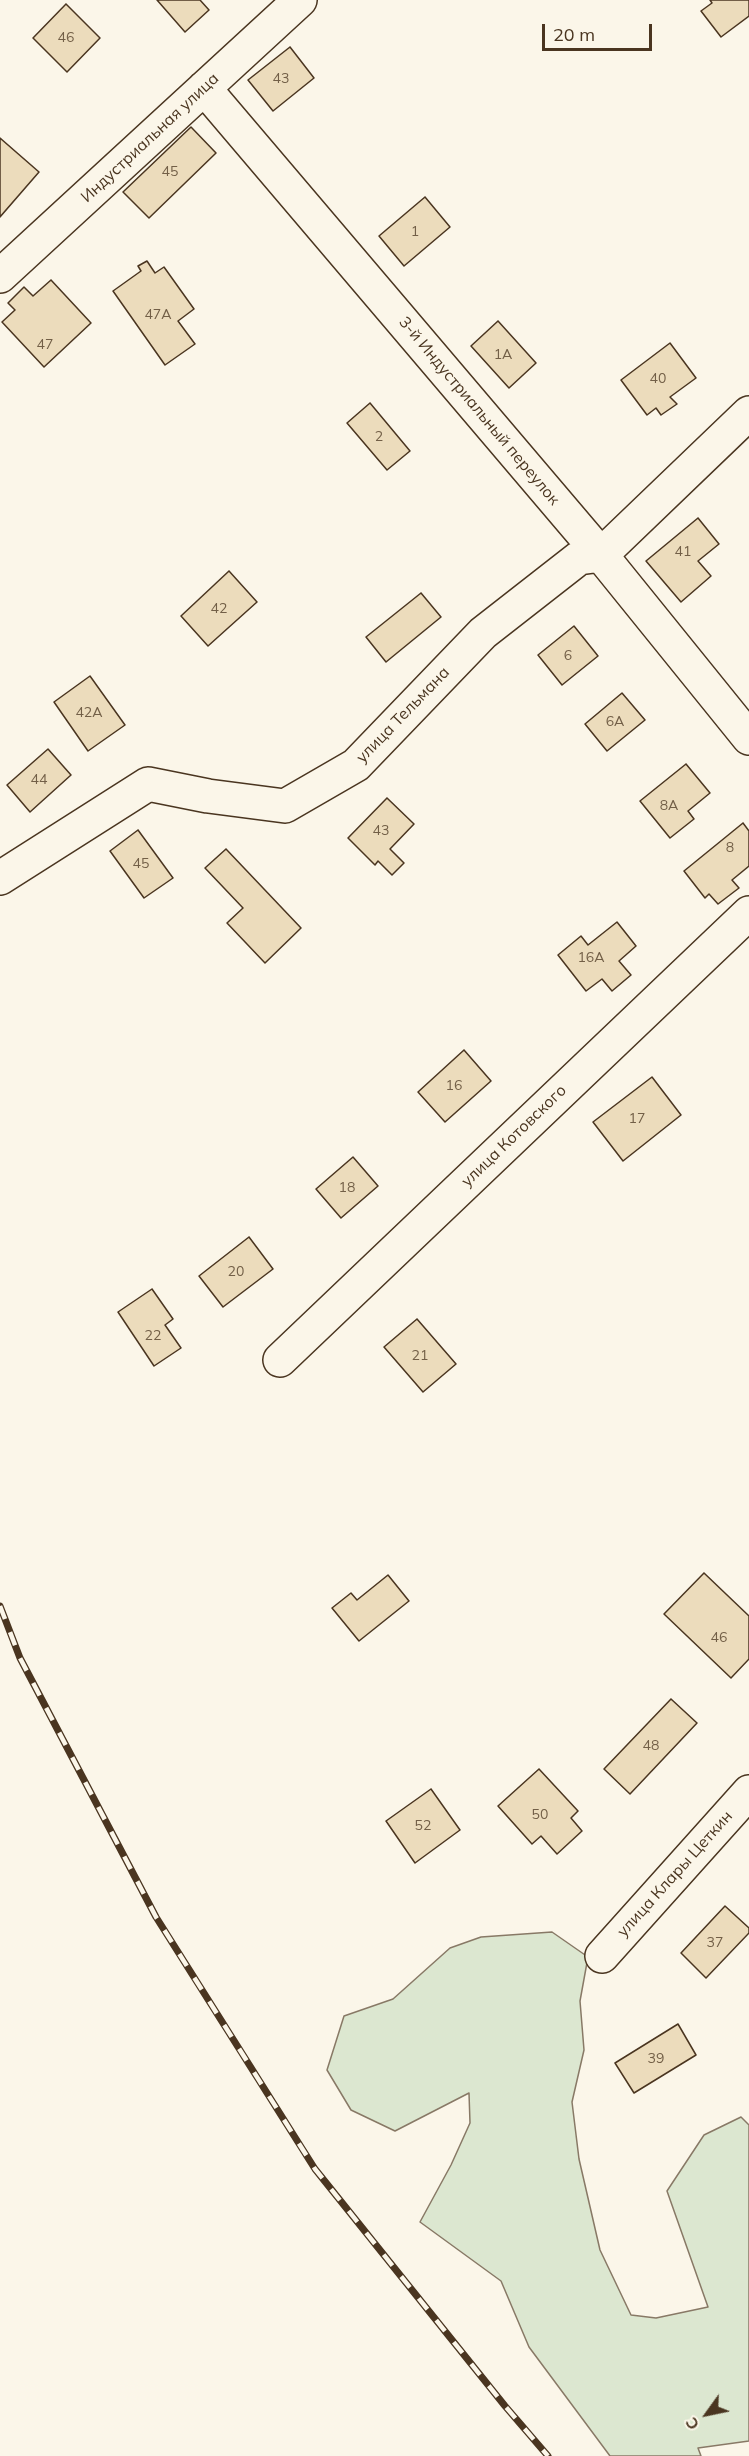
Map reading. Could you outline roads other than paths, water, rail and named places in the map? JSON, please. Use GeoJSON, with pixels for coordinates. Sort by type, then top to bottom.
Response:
{"type":"FeatureCollection","features":[{"type":"Feature","properties":{"kind":"street","name":"Индустриальная улица"},"geometry":{"type":"LineString","coordinates":[[0,276],[300,0]]}},
{"type":"Feature","properties":{"kind":"street","name":"3-й Индустриальный переулок"},"geometry":{"type":"LineString","coordinates":[[204,88],[601,555],[749,738]]}},
{"type":"Feature","properties":{"kind":"street","name":"улица Тельмана"},"geometry":{"type":"LineString","coordinates":[[0,878],[148,784],[208,796],[285,806],[356,765],[483,633],[579,558],[601,555],[749,413]]}},
{"type":"Feature","properties":{"kind":"street","name":"улица Котовского"},"geometry":{"type":"LineString","coordinates":[[280,1360],[749,913]]}},
{"type":"Feature","properties":{"kind":"street","name":"улица Клары Цеткин"},"geometry":{"type":"LineString","coordinates":[[602,1956],[749,1792]]}},
{"type":"Feature","properties":{"kind":"railway"},"geometry":{"type":"LineString","coordinates":[[0,1606],[20,1658],[156,1917],[315,2169],[505,2406],[548,2456]]}}]}
